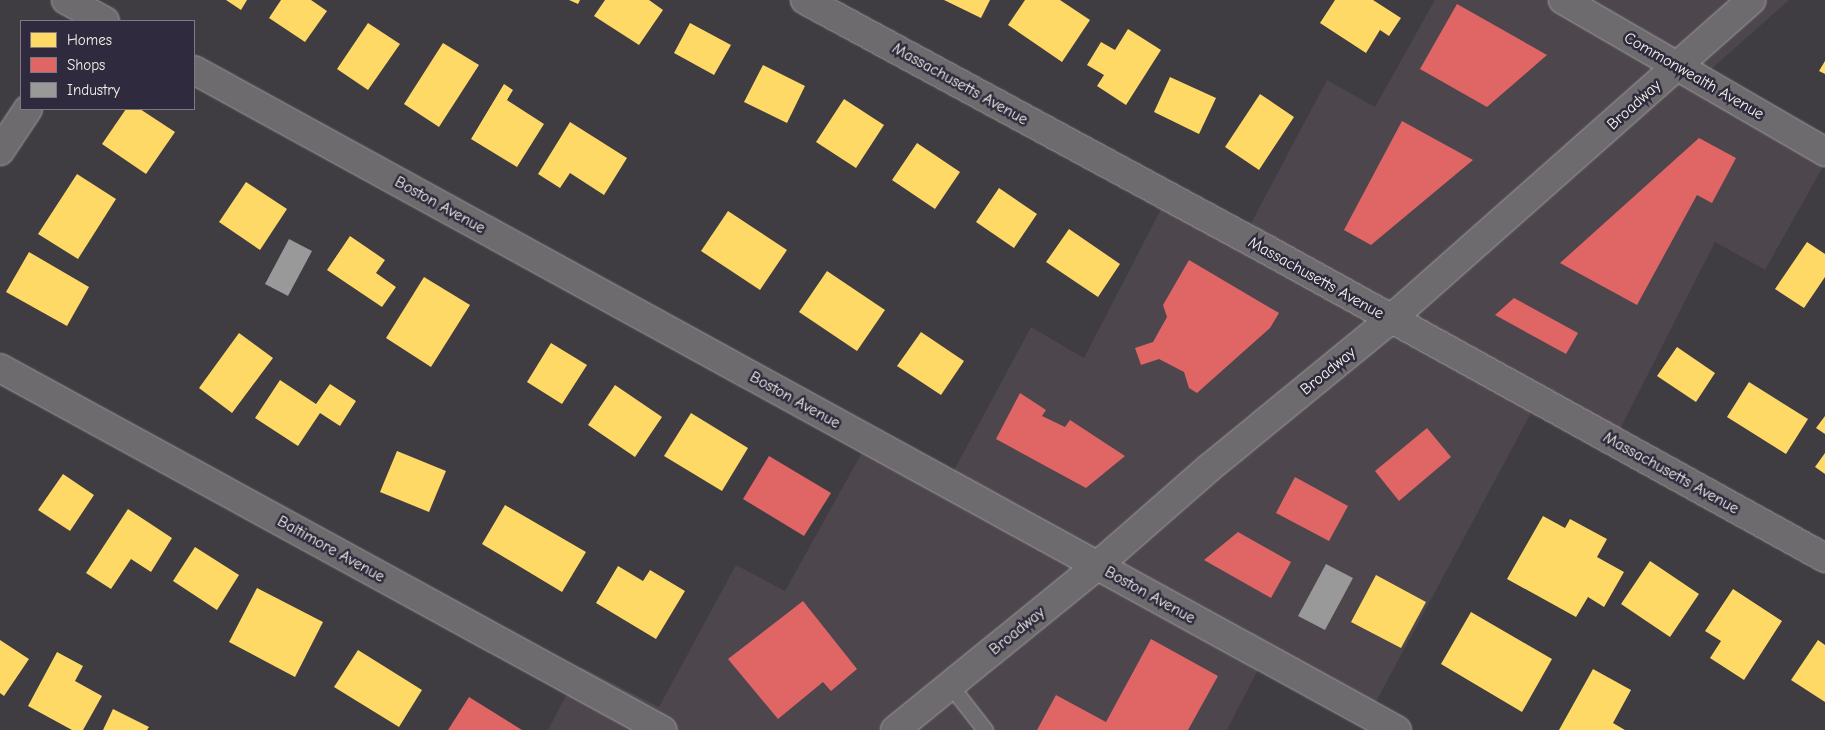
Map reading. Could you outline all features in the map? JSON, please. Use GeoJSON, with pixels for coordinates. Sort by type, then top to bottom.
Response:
{"type":"FeatureCollection","features":[{"type":"Feature","properties":{"kind":"street"},"geometry":{"type":"LineString","coordinates":[[66,0],[96,14]]}},
{"type":"Feature","properties":{"kind":"street","name":"Massachusetts Avenue"},"geometry":{"type":"LineString","coordinates":[[805,0],[1825,558]]}},
{"type":"Feature","properties":{"kind":"street","name":"Commonwealth Avenue"},"geometry":{"type":"LineString","coordinates":[[1563,0],[1825,152]]}},
{"type":"Feature","properties":{"kind":"street","name":"Broadway"},"geometry":{"type":"LineString","coordinates":[[895,730],[1097,566],[1209,468],[1391,319],[1751,0]]}},
{"type":"Feature","properties":{"kind":"street","name":"Boston Avenue"},"geometry":{"type":"LineString","coordinates":[[195,71],[1397,730]]}},
{"type":"Feature","properties":{"kind":"street"},"geometry":{"type":"LineString","coordinates":[[0,151],[27,110]]}},
{"type":"Feature","properties":{"kind":"street","name":"Baltimore Avenue"},"geometry":{"type":"LineString","coordinates":[[0,368],[645,726]]}},
{"type":"Feature","properties":{"kind":"lane"},"geometry":{"type":"LineString","coordinates":[[950,685],[985,730]]}},
{"type":"Feature","properties":{"kind":"shaded area"},"geometry":{"type":"Polygon","coordinates":[[[1435,0],[1789,0],[1708,72],[1825,163],[1765,270],[1715,242],[1619,431],[1543,391],[1372,709],[1270,646],[1227,730],[548,730],[581,667],[659,707],[736,565],[785,591],[875,429],[953,472],[1031,327],[1084,358],[1173,186],[1248,229],[1327,80],[1375,107],[1435,0]]]}},
{"type":"Feature","properties":{"kind":"building: Homes"},"geometry":{"type":"Polygon","coordinates":[[[226,0],[247,0],[241,10],[226,0]]]}},
{"type":"Feature","properties":{"kind":"building: Homes"},"geometry":{"type":"Polygon","coordinates":[[[281,0],[311,0],[327,11],[305,42],[269,18],[281,0]]]}},
{"type":"Feature","properties":{"kind":"building: Homes"},"geometry":{"type":"Polygon","coordinates":[[[569,0],[580,0],[578,4],[569,0]]]}},
{"type":"Feature","properties":{"kind":"building: Homes"},"geometry":{"type":"Polygon","coordinates":[[[605,0],[649,0],[663,10],[639,45],[594,16],[605,0]]]}},
{"type":"Feature","properties":{"kind":"building: Homes"},"geometry":{"type":"Polygon","coordinates":[[[944,0],[990,0],[981,18],[944,0]]]}},
{"type":"Feature","properties":{"kind":"building: Homes"},"geometry":{"type":"Polygon","coordinates":[[[1025,0],[1060,0],[1090,20],[1062,62],[1008,25],[1025,0]]]}},
{"type":"Feature","properties":{"kind":"building: Homes"},"geometry":{"type":"Polygon","coordinates":[[[1335,0],[1373,0],[1401,18],[1389,36],[1380,30],[1366,53],[1320,23],[1335,0]]]}},
{"type":"Feature","properties":{"kind":"building: Homes"},"geometry":{"type":"Polygon","coordinates":[[[368,23],[400,44],[368,90],[337,69],[368,23]]]}},
{"type":"Feature","properties":{"kind":"building: Homes"},"geometry":{"type":"Polygon","coordinates":[[[690,23],[731,45],[714,75],[674,53],[690,23]]]}},
{"type":"Feature","properties":{"kind":"building: Homes"},"geometry":{"type":"Polygon","coordinates":[[[1128,29],[1161,50],[1126,105],[1097,86],[1104,75],[1087,65],[1101,42],[1115,50],[1128,29]]]}},
{"type":"Feature","properties":{"kind":"building: Homes"},"geometry":{"type":"Polygon","coordinates":[[[443,43],[479,65],[439,127],[404,104],[443,43]]]}},
{"type":"Feature","properties":{"kind":"building: Homes"},"geometry":{"type":"Polygon","coordinates":[[[1825,61],[1825,74],[1819,71],[1825,61]]]}},
{"type":"Feature","properties":{"kind":"building: Homes"},"geometry":{"type":"Polygon","coordinates":[[[763,65],[805,86],[787,123],[744,102],[763,65]]]}},
{"type":"Feature","properties":{"kind":"building: Homes"},"geometry":{"type":"Polygon","coordinates":[[[1170,77],[1216,98],[1199,134],[1154,112],[1170,77]]]}},
{"type":"Feature","properties":{"kind":"building: Homes"},"geometry":{"type":"Polygon","coordinates":[[[504,84],[513,90],[507,100],[544,124],[517,167],[471,139],[504,84]]]}},
{"type":"Feature","properties":{"kind":"building: Homes"},"geometry":{"type":"Polygon","coordinates":[[[1260,94],[1294,117],[1259,170],[1225,147],[1260,94]]]}},
{"type":"Feature","properties":{"kind":"building: Homes"},"geometry":{"type":"Polygon","coordinates":[[[844,99],[884,125],[856,168],[816,142],[844,99]]]}},
{"type":"Feature","properties":{"kind":"building: Homes"},"geometry":{"type":"Polygon","coordinates":[[[125,110],[142,110],[175,132],[146,174],[102,144],[125,110]]]}},
{"type":"Feature","properties":{"kind":"building: Homes"},"geometry":{"type":"Polygon","coordinates":[[[570,122],[627,158],[604,195],[570,173],[560,188],[538,174],[570,122]]]}},
{"type":"Feature","properties":{"kind":"building: Homes"},"geometry":{"type":"Polygon","coordinates":[[[917,143],[960,172],[935,209],[892,180],[917,143]]]}},
{"type":"Feature","properties":{"kind":"building: Homes"},"geometry":{"type":"Polygon","coordinates":[[[77,174],[116,199],[78,259],[38,234],[77,174]]]}},
{"type":"Feature","properties":{"kind":"building: Homes"},"geometry":{"type":"Polygon","coordinates":[[[246,182],[287,209],[260,250],[219,222],[246,182]]]}},
{"type":"Feature","properties":{"kind":"building: Homes"},"geometry":{"type":"Polygon","coordinates":[[[999,188],[1037,214],[1014,248],[976,222],[999,188]]]}},
{"type":"Feature","properties":{"kind":"building: Homes"},"geometry":{"type":"Polygon","coordinates":[[[728,211],[787,250],[760,290],[701,251],[728,211]]]}},
{"type":"Feature","properties":{"kind":"building: Homes"},"geometry":{"type":"Polygon","coordinates":[[[1069,229],[1120,264],[1098,297],[1046,262],[1069,229]]]}},
{"type":"Feature","properties":{"kind":"building: Homes"},"geometry":{"type":"Polygon","coordinates":[[[350,236],[385,260],[376,273],[396,287],[382,307],[327,270],[350,236]]]}},
{"type":"Feature","properties":{"kind":"building: Homes"},"geometry":{"type":"Polygon","coordinates":[[[1807,242],[1825,254],[1825,277],[1804,308],[1775,289],[1807,242]]]}},
{"type":"Feature","properties":{"kind":"building: Homes"},"geometry":{"type":"Polygon","coordinates":[[[29,252],[89,287],[67,326],[6,292],[29,252]]]}},
{"type":"Feature","properties":{"kind":"building: Homes"},"geometry":{"type":"Polygon","coordinates":[[[827,271],[885,310],[857,351],[799,312],[827,271]]]}},
{"type":"Feature","properties":{"kind":"building: Homes"},"geometry":{"type":"Polygon","coordinates":[[[424,277],[470,305],[431,367],[386,338],[424,277]]]}},
{"type":"Feature","properties":{"kind":"building: Homes"},"geometry":{"type":"Polygon","coordinates":[[[921,332],[964,361],[941,395],[897,366],[921,332]]]}},
{"type":"Feature","properties":{"kind":"building: Homes"},"geometry":{"type":"Polygon","coordinates":[[[239,333],[273,358],[232,413],[199,388],[239,333]]]}},
{"type":"Feature","properties":{"kind":"building: Homes"},"geometry":{"type":"Polygon","coordinates":[[[551,343],[587,365],[562,404],[527,382],[551,343]]]}},
{"type":"Feature","properties":{"kind":"building: Homes"},"geometry":{"type":"Polygon","coordinates":[[[1677,347],[1715,373],[1696,402],[1657,376],[1677,347]]]}},
{"type":"Feature","properties":{"kind":"building: Homes"},"geometry":{"type":"Polygon","coordinates":[[[280,380],[316,404],[330,384],[356,401],[340,426],[320,413],[298,446],[255,418],[280,380]]]}},
{"type":"Feature","properties":{"kind":"building: Homes"},"geometry":{"type":"Polygon","coordinates":[[[1749,382],[1808,419],[1786,454],[1727,417],[1749,382]]]}},
{"type":"Feature","properties":{"kind":"building: Homes"},"geometry":{"type":"Polygon","coordinates":[[[615,385],[662,417],[635,457],[588,425],[615,385]]]}},
{"type":"Feature","properties":{"kind":"building: Homes"},"geometry":{"type":"Polygon","coordinates":[[[691,413],[748,448],[722,491],[664,456],[691,413]]]}},
{"type":"Feature","properties":{"kind":"building: Homes"},"geometry":{"type":"Polygon","coordinates":[[[1825,416],[1825,434],[1816,428],[1825,416]]]}},
{"type":"Feature","properties":{"kind":"building: Homes"},"geometry":{"type":"Polygon","coordinates":[[[397,451],[446,471],[429,512],[380,492],[397,451]]]}},
{"type":"Feature","properties":{"kind":"building: Homes"},"geometry":{"type":"Polygon","coordinates":[[[1825,453],[1825,474],[1815,467],[1825,453]]]}},
{"type":"Feature","properties":{"kind":"building: Homes"},"geometry":{"type":"Polygon","coordinates":[[[63,474],[94,495],[70,531],[38,510],[63,474]]]}},
{"type":"Feature","properties":{"kind":"building: Homes"},"geometry":{"type":"Polygon","coordinates":[[[505,505],[586,552],[562,592],[482,544],[505,505]]]}},
{"type":"Feature","properties":{"kind":"building: Homes"},"geometry":{"type":"Polygon","coordinates":[[[128,509],[172,538],[151,572],[131,559],[111,589],[86,573],[128,509]]]}},
{"type":"Feature","properties":{"kind":"building: Homes"},"geometry":{"type":"Polygon","coordinates":[[[1543,516],[1565,528],[1570,519],[1607,539],[1597,557],[1624,572],[1604,607],[1588,597],[1576,617],[1507,579],[1543,516]]]}},
{"type":"Feature","properties":{"kind":"building: Homes"},"geometry":{"type":"Polygon","coordinates":[[[195,547],[239,575],[217,610],[173,581],[195,547]]]}},
{"type":"Feature","properties":{"kind":"building: Homes"},"geometry":{"type":"Polygon","coordinates":[[[1650,561],[1699,594],[1670,637],[1621,604],[1650,561]]]}},
{"type":"Feature","properties":{"kind":"building: Homes"},"geometry":{"type":"Polygon","coordinates":[[[618,566],[643,581],[650,570],[685,591],[656,639],[596,603],[618,566]]]}},
{"type":"Feature","properties":{"kind":"building: Homes"},"geometry":{"type":"Polygon","coordinates":[[[1376,575],[1426,602],[1401,648],[1351,622],[1376,575]]]}},
{"type":"Feature","properties":{"kind":"building: Homes"},"geometry":{"type":"Polygon","coordinates":[[[257,588],[323,622],[295,677],[229,642],[257,588]]]}},
{"type":"Feature","properties":{"kind":"building: Homes"},"geometry":{"type":"Polygon","coordinates":[[[1733,589],[1782,621],[1744,680],[1710,658],[1721,641],[1705,631],[1733,589]]]}},
{"type":"Feature","properties":{"kind":"building: Homes"},"geometry":{"type":"Polygon","coordinates":[[[1471,612],[1552,659],[1522,712],[1441,664],[1471,612]]]}},
{"type":"Feature","properties":{"kind":"building: Homes"},"geometry":{"type":"Polygon","coordinates":[[[0,640],[29,659],[4,696],[0,693],[0,640]]]}},
{"type":"Feature","properties":{"kind":"building: Homes"},"geometry":{"type":"Polygon","coordinates":[[[1818,640],[1825,645],[1825,702],[1791,680],[1818,640]]]}},
{"type":"Feature","properties":{"kind":"building: Homes"},"geometry":{"type":"Polygon","coordinates":[[[358,650],[422,690],[399,727],[334,687],[358,650]]]}},
{"type":"Feature","properties":{"kind":"building: Homes"},"geometry":{"type":"Polygon","coordinates":[[[57,652],[83,666],[75,681],[102,696],[83,730],[72,730],[28,706],[57,652]]]}},
{"type":"Feature","properties":{"kind":"building: Homes"},"geometry":{"type":"Polygon","coordinates":[[[1593,669],[1631,690],[1613,723],[1625,730],[1559,730],[1593,669]]]}},
{"type":"Feature","properties":{"kind":"building: Homes"},"geometry":{"type":"Polygon","coordinates":[[[113,709],[149,727],[147,730],[103,730],[113,709]]]}},
{"type":"Feature","properties":{"kind":"building: Shops"},"geometry":{"type":"Polygon","coordinates":[[[1457,4],[1547,55],[1487,107],[1420,69],[1457,4]]]}},
{"type":"Feature","properties":{"kind":"building: Shops"},"geometry":{"type":"Polygon","coordinates":[[[1402,121],[1473,160],[1371,245],[1344,230],[1402,121]]]}},
{"type":"Feature","properties":{"kind":"building: Shops"},"geometry":{"type":"Polygon","coordinates":[[[1699,138],[1736,158],[1712,203],[1697,195],[1637,305],[1560,263],[1699,138]]]}},
{"type":"Feature","properties":{"kind":"building: Shops"},"geometry":{"type":"Polygon","coordinates":[[[1189,260],[1279,313],[1270,328],[1197,393],[1189,388],[1184,372],[1159,359],[1141,365],[1135,348],[1153,342],[1167,317],[1163,305],[1189,260]]]}},
{"type":"Feature","properties":{"kind":"building: Shops"},"geometry":{"type":"Polygon","coordinates":[[[1514,298],[1578,333],[1566,354],[1495,315],[1514,298]]]}},
{"type":"Feature","properties":{"kind":"building: Shops"},"geometry":{"type":"Polygon","coordinates":[[[1020,393],[1046,410],[1042,416],[1065,427],[1070,420],[1125,456],[1086,488],[996,439],[1020,393]]]}},
{"type":"Feature","properties":{"kind":"building: Shops"},"geometry":{"type":"Polygon","coordinates":[[[1427,428],[1451,457],[1399,501],[1375,471],[1427,428]]]}},
{"type":"Feature","properties":{"kind":"building: Shops"},"geometry":{"type":"Polygon","coordinates":[[[769,456],[831,493],[804,536],[743,499],[769,456]]]}},
{"type":"Feature","properties":{"kind":"building: Shops"},"geometry":{"type":"Polygon","coordinates":[[[1295,477],[1348,506],[1329,541],[1276,513],[1295,477]]]}},
{"type":"Feature","properties":{"kind":"building: Shops"},"geometry":{"type":"Polygon","coordinates":[[[1238,532],[1291,562],[1271,598],[1204,560],[1238,532]]]}},
{"type":"Feature","properties":{"kind":"building: Shops"},"geometry":{"type":"Polygon","coordinates":[[[803,601],[857,669],[831,691],[823,682],[778,719],[728,659],[803,601]]]}},
{"type":"Feature","properties":{"kind":"building: Shops"},"geometry":{"type":"Polygon","coordinates":[[[1151,639],[1218,676],[1188,730],[1037,730],[1056,695],[1106,722],[1151,639]]]}},
{"type":"Feature","properties":{"kind":"building: Shops"},"geometry":{"type":"Polygon","coordinates":[[[469,697],[522,730],[448,730],[469,697]]]}},
{"type":"Feature","properties":{"kind":"building: Industry"},"geometry":{"type":"Polygon","coordinates":[[[289,239],[312,251],[288,296],[265,284],[289,239]]]}},
{"type":"Feature","properties":{"kind":"building: Industry"},"geometry":{"type":"Polygon","coordinates":[[[1326,564],[1353,578],[1325,630],[1298,616],[1326,564]]]}}]}
